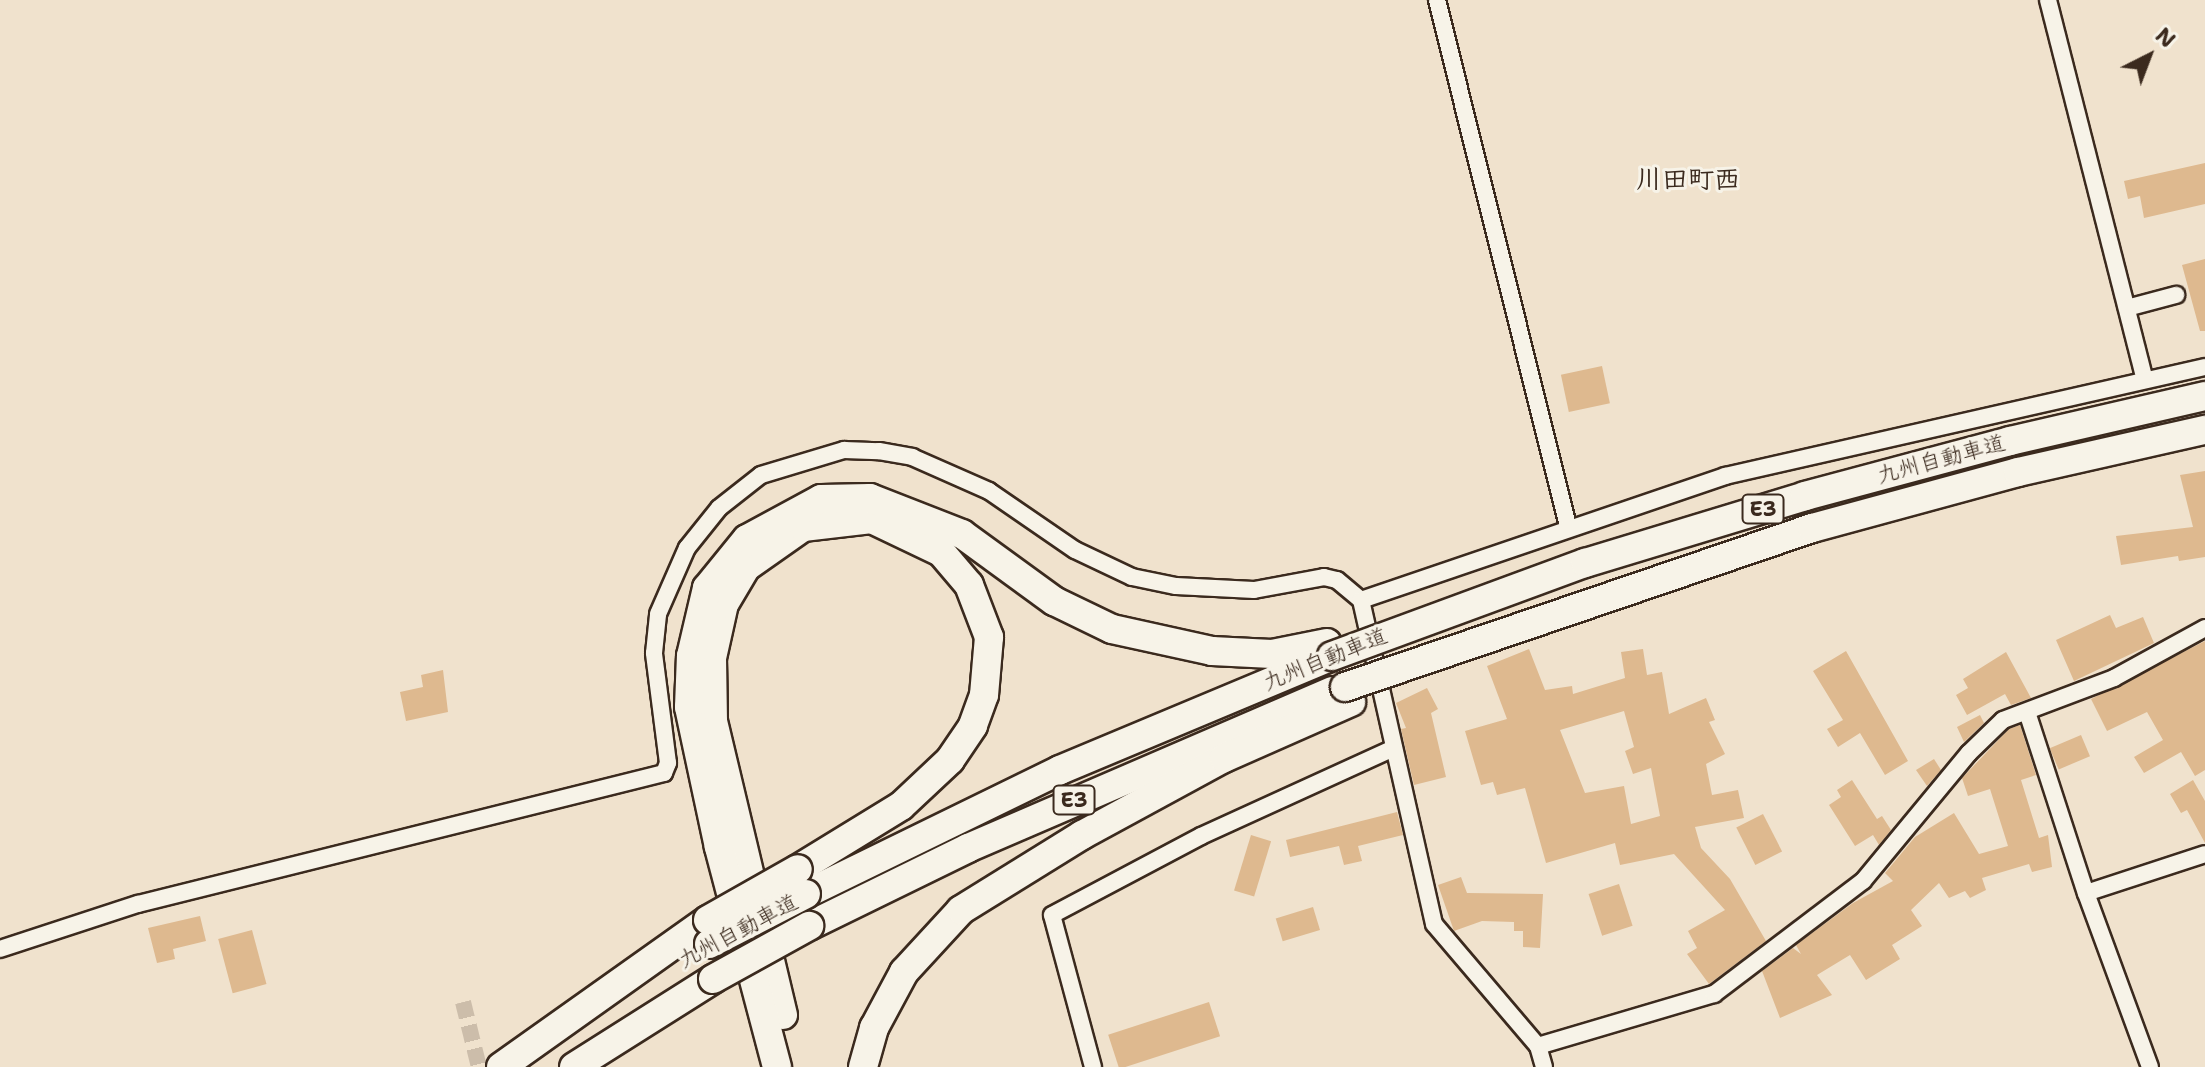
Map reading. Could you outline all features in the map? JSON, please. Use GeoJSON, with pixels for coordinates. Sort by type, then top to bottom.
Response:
{"type":"FeatureCollection","features":[{"type":"Feature","properties":{"kind":"highway","name":"九州自動車道"},"geometry":{"type":"LineString","coordinates":[[502,1067],[708,932],[802,882],[1330,650],[1805,496],[2205,396]]}},
{"type":"Feature","properties":{"kind":"highway","name":"九州自動車道"},"geometry":{"type":"LineString","coordinates":[[574,1067],[713,979],[809,926],[1166,759],[1348,694],[1600,597],[1812,528],[2018,472],[2205,430]]}},
{"type":"Feature","properties":{"kind":"highway"},"geometry":{"type":"LineString","coordinates":[[777,1067],[719,847],[689,707],[691,656],[707,588],[747,539],[821,499],[870,498],[962,534],[1054,601],[1112,629],[1212,651],[1272,654],[1330,650]]}},
{"type":"Feature","properties":{"kind":"highway"},"geometry":{"type":"LineString","coordinates":[[796,1067],[713,722],[712,658],[724,604],[746,567],[803,527],[872,519],[941,552],[969,585],[989,637],[984,695],[973,726],[950,760],[901,806],[802,882]]}},
{"type":"Feature","properties":{"kind":"highway"},"geometry":{"type":"LineString","coordinates":[[863,1067],[874,1028],[904,972],[961,910],[1070,842],[1348,694]]}},
{"type":"Feature","properties":{"kind":"street"},"geometry":{"type":"LineString","coordinates":[[1437,0],[1568,526]]}},
{"type":"Feature","properties":{"kind":"street"},"geometry":{"type":"LineString","coordinates":[[2048,0],[2145,380]]}},
{"type":"Feature","properties":{"kind":"street"},"geometry":{"type":"LineString","coordinates":[[2127,308],[2176,295]]}},
{"type":"Feature","properties":{"kind":"street"},"geometry":{"type":"LineString","coordinates":[[1361,600],[1568,526],[1725,476],[2205,367]]}},
{"type":"Feature","properties":{"kind":"street"},"geometry":{"type":"LineString","coordinates":[[0,949],[138,904],[664,773],[668,763],[654,653],[658,614],[672,575],[687,548],[738,491],[805,458],[844,450],[912,457],[989,491],[1075,550],[1132,577],[1176,586],[1254,590],[1324,577],[1337,580],[1361,600],[1434,924],[1538,1046],[1544,1067]]}},
{"type":"Feature","properties":{"kind":"street"},"geometry":{"type":"LineString","coordinates":[[1538,1046],[1714,994],[1863,881],[1969,753],[2003,720],[2028,715],[2114,678],[2205,628]]}},
{"type":"Feature","properties":{"kind":"street"},"geometry":{"type":"LineString","coordinates":[[2028,715],[2086,893],[2150,1067]]}},
{"type":"Feature","properties":{"kind":"street"},"geometry":{"type":"LineString","coordinates":[[1093,1067],[1052,915],[1201,836],[1394,748]]}},
{"type":"Feature","properties":{"kind":"street"},"geometry":{"type":"LineString","coordinates":[[2086,893],[2205,854]]}},
{"type":"Feature","properties":{"kind":"building"},"geometry":{"type":"Polygon","coordinates":[[[2205,163],[2205,204],[2144,218],[2140,196],[2128,199],[2124,181],[2205,163]]]}},
{"type":"Feature","properties":{"kind":"building"},"geometry":{"type":"Polygon","coordinates":[[[2205,259],[2205,331],[2200,331],[2182,265],[2205,259]]]}},
{"type":"Feature","properties":{"kind":"building"},"geometry":{"type":"Polygon","coordinates":[[[1602,366],[1610,403],[1569,412],[1561,375],[1602,366]]]}},
{"type":"Feature","properties":{"kind":"building"},"geometry":{"type":"Polygon","coordinates":[[[2205,471],[2205,557],[2179,561],[2178,556],[2121,565],[2116,536],[2193,527],[2180,475],[2205,471]]]}},
{"type":"Feature","properties":{"kind":"building"},"geometry":{"type":"Polygon","coordinates":[[[2110,615],[2116,628],[2143,617],[2154,643],[2074,681],[2056,640],[2110,615]]]}},
{"type":"Feature","properties":{"kind":"building"},"geometry":{"type":"Polygon","coordinates":[[[2205,641],[2205,770],[2195,776],[2181,752],[2144,773],[2134,757],[2163,740],[2147,712],[2107,731],[2091,699],[2205,641]]]}},
{"type":"Feature","properties":{"kind":"building"},"geometry":{"type":"Polygon","coordinates":[[[1529,649],[1545,690],[1572,686],[1573,694],[1625,678],[1621,652],[1643,649],[1647,675],[1662,672],[1669,714],[1706,698],[1715,720],[1709,722],[1725,754],[1706,764],[1712,795],[1738,790],[1744,818],[1695,827],[1701,848],[1730,879],[1766,941],[1709,984],[1687,954],[1697,948],[1688,931],[1725,910],[1674,854],[1620,865],[1615,843],[1546,863],[1525,788],[1497,795],[1493,782],[1481,785],[1465,731],[1507,719],[1487,666],[1529,649]],[[1624,711],[1560,730],[1585,793],[1624,786],[1631,824],[1660,816],[1651,768],[1633,774],[1625,751],[1634,747],[1624,711]]]}},
{"type":"Feature","properties":{"kind":"building"},"geometry":{"type":"Polygon","coordinates":[[[1846,651],[1908,761],[1885,775],[1860,733],[1838,747],[1827,729],[1843,720],[1813,671],[1846,651]]]}},
{"type":"Feature","properties":{"kind":"building"},"geometry":{"type":"Polygon","coordinates":[[[2006,652],[2031,698],[2011,705],[2005,694],[1967,715],[1956,695],[1968,688],[1963,679],[2006,652]]]}},
{"type":"Feature","properties":{"kind":"building"},"geometry":{"type":"Polygon","coordinates":[[[443,670],[448,712],[406,721],[400,692],[423,687],[421,675],[443,670]]]}},
{"type":"Feature","properties":{"kind":"building"},"geometry":{"type":"Polygon","coordinates":[[[1427,688],[1438,709],[1431,713],[1446,777],[1414,785],[1401,729],[1406,728],[1396,703],[1427,688]]]}},
{"type":"Feature","properties":{"kind":"building"},"geometry":{"type":"Polygon","coordinates":[[[1980,715],[1984,723],[1964,742],[1957,727],[1980,715]]]}},
{"type":"Feature","properties":{"kind":"building"},"geometry":{"type":"Polygon","coordinates":[[[2020,725],[2036,775],[2021,780],[2039,838],[2048,835],[2052,867],[2032,872],[2029,864],[1982,878],[1986,890],[1970,898],[1965,891],[1949,898],[1939,883],[1911,910],[1922,926],[1892,945],[1900,959],[1866,980],[1850,955],[1817,975],[1832,995],[1780,1018],[1762,971],[1793,948],[1801,954],[1796,945],[1853,903],[1893,881],[1885,873],[1915,837],[1954,813],[1979,854],[2008,846],[1990,789],[1968,796],[1962,778],[2009,729],[2020,725]]]}},
{"type":"Feature","properties":{"kind":"building"},"geometry":{"type":"Polygon","coordinates":[[[2081,735],[2090,756],[2059,769],[2050,748],[2081,735]]]}},
{"type":"Feature","properties":{"kind":"building"},"geometry":{"type":"Polygon","coordinates":[[[1934,759],[1941,770],[1927,786],[1916,770],[1934,759]]]}},
{"type":"Feature","properties":{"kind":"building"},"geometry":{"type":"Polygon","coordinates":[[[1852,780],[1877,819],[1882,816],[1891,830],[1879,845],[1873,835],[1855,846],[1829,805],[1841,797],[1837,790],[1852,780]]]}},
{"type":"Feature","properties":{"kind":"building"},"geometry":{"type":"Polygon","coordinates":[[[2193,780],[2205,801],[2205,843],[2187,810],[2181,813],[2170,794],[2193,780]]]}},
{"type":"Feature","properties":{"kind":"building"},"geometry":{"type":"Polygon","coordinates":[[[1397,812],[1403,835],[1358,846],[1362,861],[1344,865],[1339,846],[1290,857],[1286,840],[1397,812]]]}},
{"type":"Feature","properties":{"kind":"building"},"geometry":{"type":"Polygon","coordinates":[[[1763,814],[1782,851],[1755,865],[1736,828],[1763,814]]]}},
{"type":"Feature","properties":{"kind":"building"},"geometry":{"type":"Polygon","coordinates":[[[1251,835],[1271,841],[1254,897],[1234,890],[1251,835]]]}},
{"type":"Feature","properties":{"kind":"building"},"geometry":{"type":"Polygon","coordinates":[[[1461,877],[1467,893],[1543,894],[1540,948],[1523,947],[1523,931],[1514,931],[1514,922],[1482,921],[1454,931],[1438,885],[1461,877]]]}},
{"type":"Feature","properties":{"kind":"building"},"geometry":{"type":"Polygon","coordinates":[[[1619,884],[1633,926],[1602,936],[1589,894],[1619,884]]]}},
{"type":"Feature","properties":{"kind":"building"},"geometry":{"type":"Polygon","coordinates":[[[1313,907],[1320,930],[1283,941],[1276,918],[1313,907]]]}},
{"type":"Feature","properties":{"kind":"building"},"geometry":{"type":"Polygon","coordinates":[[[200,916],[206,941],[173,949],[175,959],[157,963],[148,928],[200,916]]]}},
{"type":"Feature","properties":{"kind":"building"},"geometry":{"type":"Polygon","coordinates":[[[252,930],[266,984],[233,993],[218,939],[252,930]]]}},
{"type":"Feature","properties":{"kind":"building"},"geometry":{"type":"Polygon","coordinates":[[[1209,1002],[1220,1036],[1119,1067],[1108,1035],[1209,1002]]]}},
{"type":"Feature","properties":{"kind":"tunnel"},"geometry":{"type":"LineString","coordinates":[[463,1002],[479,1067]]}},
{"type":"Feature","properties":{"kind":"district","name":"川田町西"},"geometry":{"type":"Point","coordinates":[1688,179]}}]}
